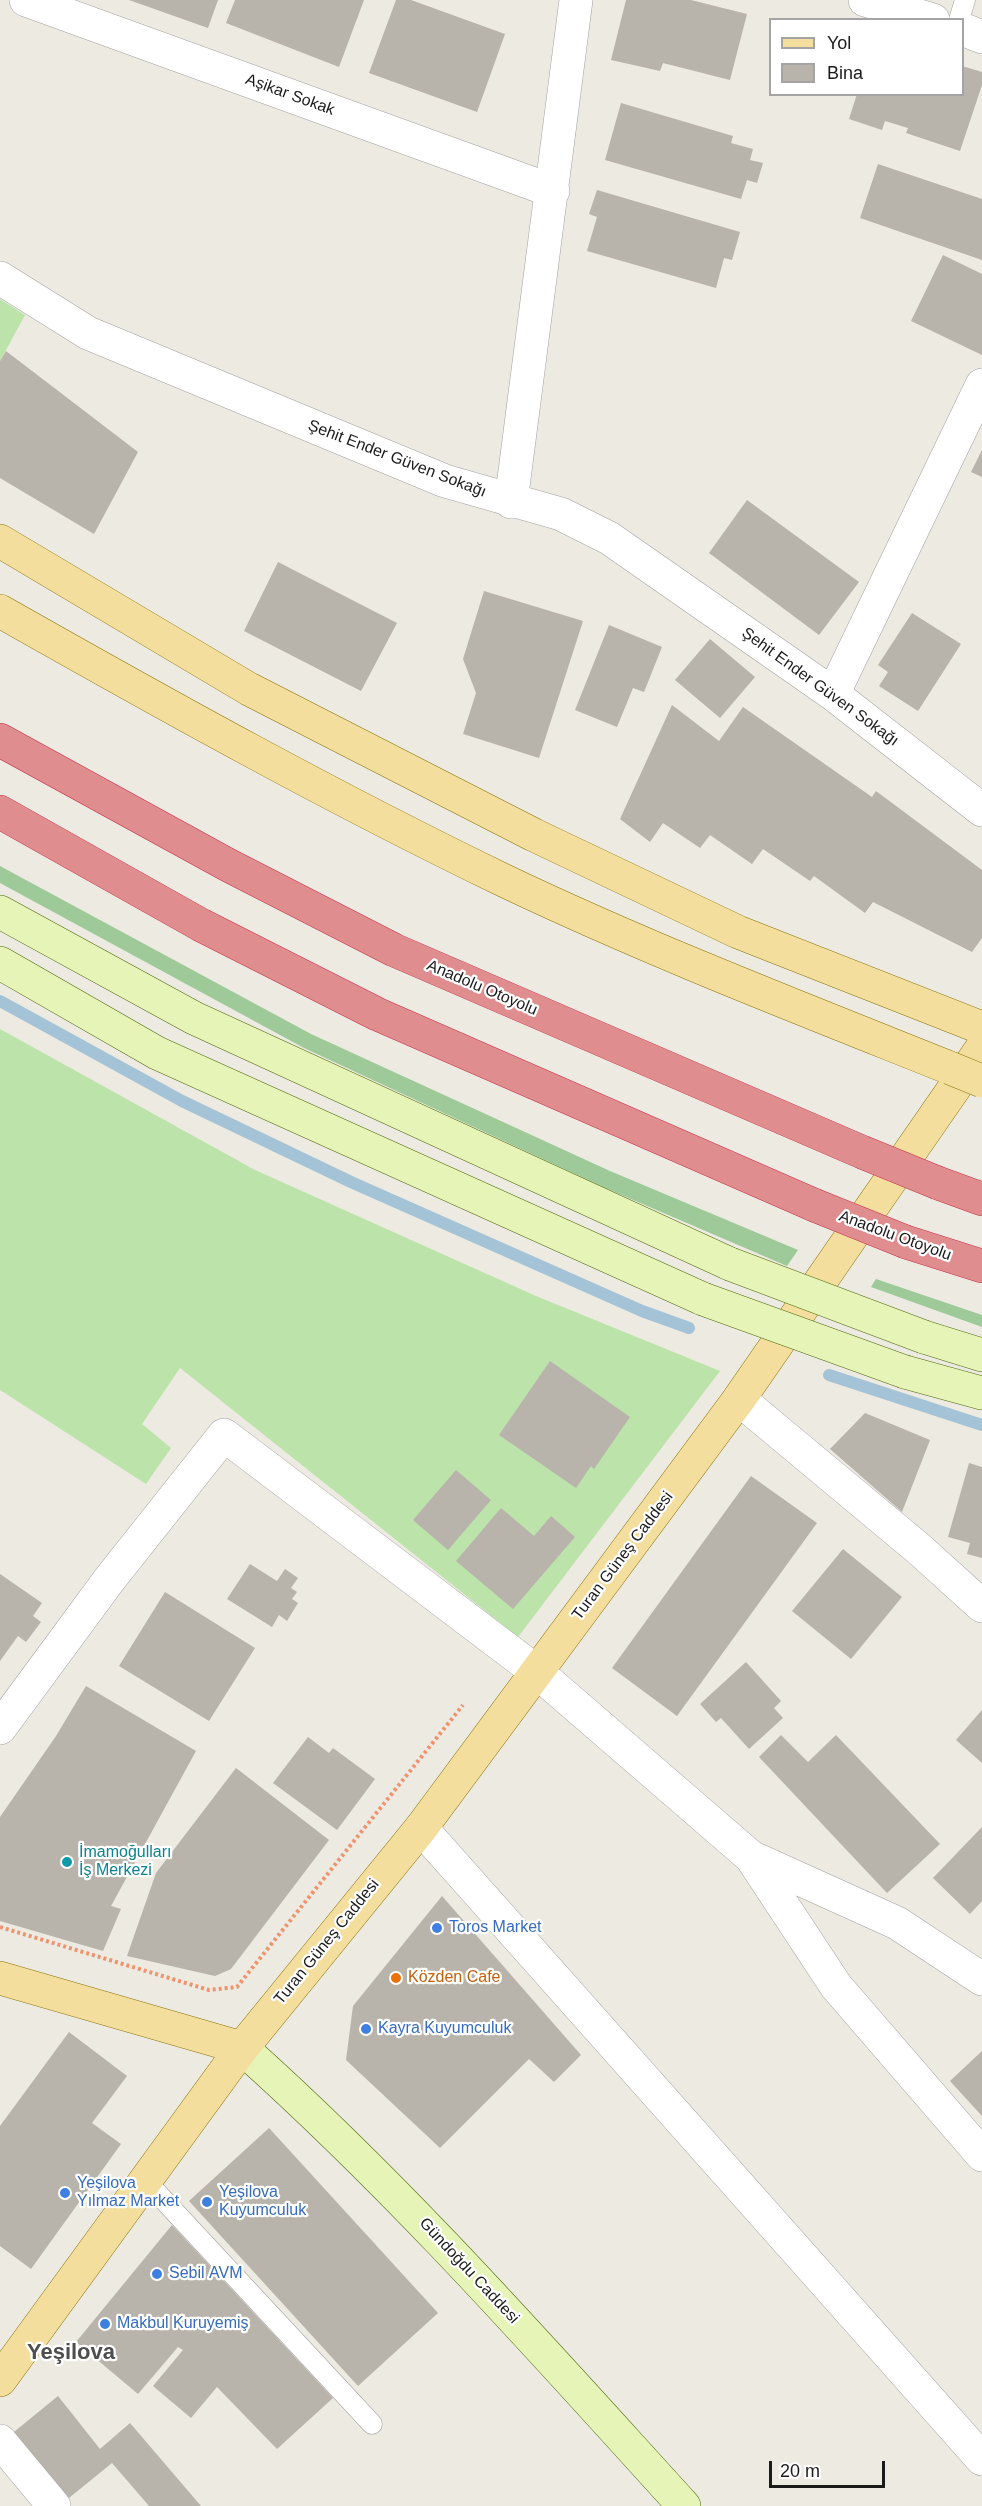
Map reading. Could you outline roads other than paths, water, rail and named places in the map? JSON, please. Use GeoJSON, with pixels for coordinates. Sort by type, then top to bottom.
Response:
{"type":"FeatureCollection","features":[{"type":"Feature","properties":{"kind":"highway","name":"Anadolu Otoyolu"},"geometry":{"type":"LineString","coordinates":[[0,740],[228,865],[394,950],[862,1152],[982,1199]]}},
{"type":"Feature","properties":{"kind":"highway","name":"Anadolu Otoyolu"},"geometry":{"type":"LineString","coordinates":[[0,812],[201,925],[377,1014],[814,1205],[906,1242],[982,1266]]}},
{"type":"Feature","properties":{"kind":"main road"},"geometry":{"type":"LineString","coordinates":[[0,541],[249,689],[534,835],[738,932],[979,1034]]}},
{"type":"Feature","properties":{"kind":"main road"},"geometry":{"type":"LineString","coordinates":[[0,610],[227,740],[506,881],[728,979],[982,1081]]}},
{"type":"Feature","properties":{"kind":"main road","name":"Turan Güneş Caddesi"},"geometry":{"type":"LineString","coordinates":[[0,2380],[11,2340],[146,2181],[242,2049],[421,1828],[740,1399],[979,1034]]}},
{"type":"Feature","properties":{"kind":"main road"},"geometry":{"type":"LineString","coordinates":[[0,1978],[242,2049]]}},
{"type":"Feature","properties":{"kind":"street","name":"Aşikar Sokak"},"geometry":{"type":"LineString","coordinates":[[26,0],[553,191]]}},
{"type":"Feature","properties":{"kind":"street"},"geometry":{"type":"LineString","coordinates":[[511,502],[576,0]]}},
{"type":"Feature","properties":{"kind":"street"},"geometry":{"type":"LineString","coordinates":[[865,0],[926,18]]}},
{"type":"Feature","properties":{"kind":"street"},"geometry":{"type":"LineString","coordinates":[[964,29],[982,37]]}},
{"type":"Feature","properties":{"kind":"street","name":"Şehit Ender Güven Sokağı"},"geometry":{"type":"LineString","coordinates":[[0,278],[88,333],[445,481],[511,502],[561,514],[609,538],[833,694],[982,810]]}},
{"type":"Feature","properties":{"kind":"street"},"geometry":{"type":"LineString","coordinates":[[833,694],[982,385]]}},
{"type":"Feature","properties":{"kind":"street"},"geometry":{"type":"LineString","coordinates":[[0,912],[194,1018],[730,1264],[924,1337],[982,1355]]}},
{"type":"Feature","properties":{"kind":"street"},"geometry":{"type":"LineString","coordinates":[[0,963],[157,1053],[703,1299],[904,1372],[982,1393]]}},
{"type":"Feature","properties":{"kind":"street"},"geometry":{"type":"LineString","coordinates":[[740,1399],[919,1549],[982,1606]]}},
{"type":"Feature","properties":{"kind":"street"},"geometry":{"type":"LineString","coordinates":[[0,1728],[109,1580],[224,1435],[537,1672],[751,1857],[836,1986],[982,2156]]}},
{"type":"Feature","properties":{"kind":"street"},"geometry":{"type":"LineString","coordinates":[[421,1828],[982,2459]]}},
{"type":"Feature","properties":{"kind":"street"},"geometry":{"type":"LineString","coordinates":[[751,1857],[897,1923],[982,1979]]}},
{"type":"Feature","properties":{"kind":"street","name":"Gündoğdu Caddesi"},"geometry":{"type":"LineString","coordinates":[[242,2049],[321,2118],[433,2231],[684,2506]]}},
{"type":"Feature","properties":{"kind":"street"},"geometry":{"type":"LineString","coordinates":[[0,2441],[54,2506]]}},
{"type":"Feature","properties":{"kind":"lane"},"geometry":{"type":"LineString","coordinates":[[960,18],[965,0]]}},
{"type":"Feature","properties":{"kind":"lane"},"geometry":{"type":"LineString","coordinates":[[146,2181],[372,2424]]}},
{"type":"Feature","properties":{"kind":"waterway"},"geometry":{"type":"LineString","coordinates":[[0,1001],[182,1101],[351,1182],[642,1311],[689,1328]]}},
{"type":"Feature","properties":{"kind":"waterway"},"geometry":{"type":"LineString","coordinates":[[829,1375],[982,1425]]}},
{"type":"Feature","properties":{"kind":"place","name":"İmamoğulları İş Merkezi"},"geometry":{"type":"Point","coordinates":[67,1862]}},
{"type":"Feature","properties":{"kind":"place","name":"Toros Market"},"geometry":{"type":"Point","coordinates":[437,1928]}},
{"type":"Feature","properties":{"kind":"place","name":"Közden Cafe"},"geometry":{"type":"Point","coordinates":[396,1978]}},
{"type":"Feature","properties":{"kind":"place","name":"Kayra Kuyumculuk"},"geometry":{"type":"Point","coordinates":[366,2029]}},
{"type":"Feature","properties":{"kind":"place","name":"Yeşilova Yılmaz Market"},"geometry":{"type":"Point","coordinates":[65,2193]}},
{"type":"Feature","properties":{"kind":"place","name":"Yeşilova Kuyumculuk"},"geometry":{"type":"Point","coordinates":[207,2202]}},
{"type":"Feature","properties":{"kind":"place","name":"Sebil AVM"},"geometry":{"type":"Point","coordinates":[157,2274]}},
{"type":"Feature","properties":{"kind":"place","name":"Makbul Kuruyemiş"},"geometry":{"type":"Point","coordinates":[105,2324]}},
{"type":"Feature","properties":{"kind":"district","name":"Yeşilova"},"geometry":{"type":"Point","coordinates":[71,2353]}}]}
